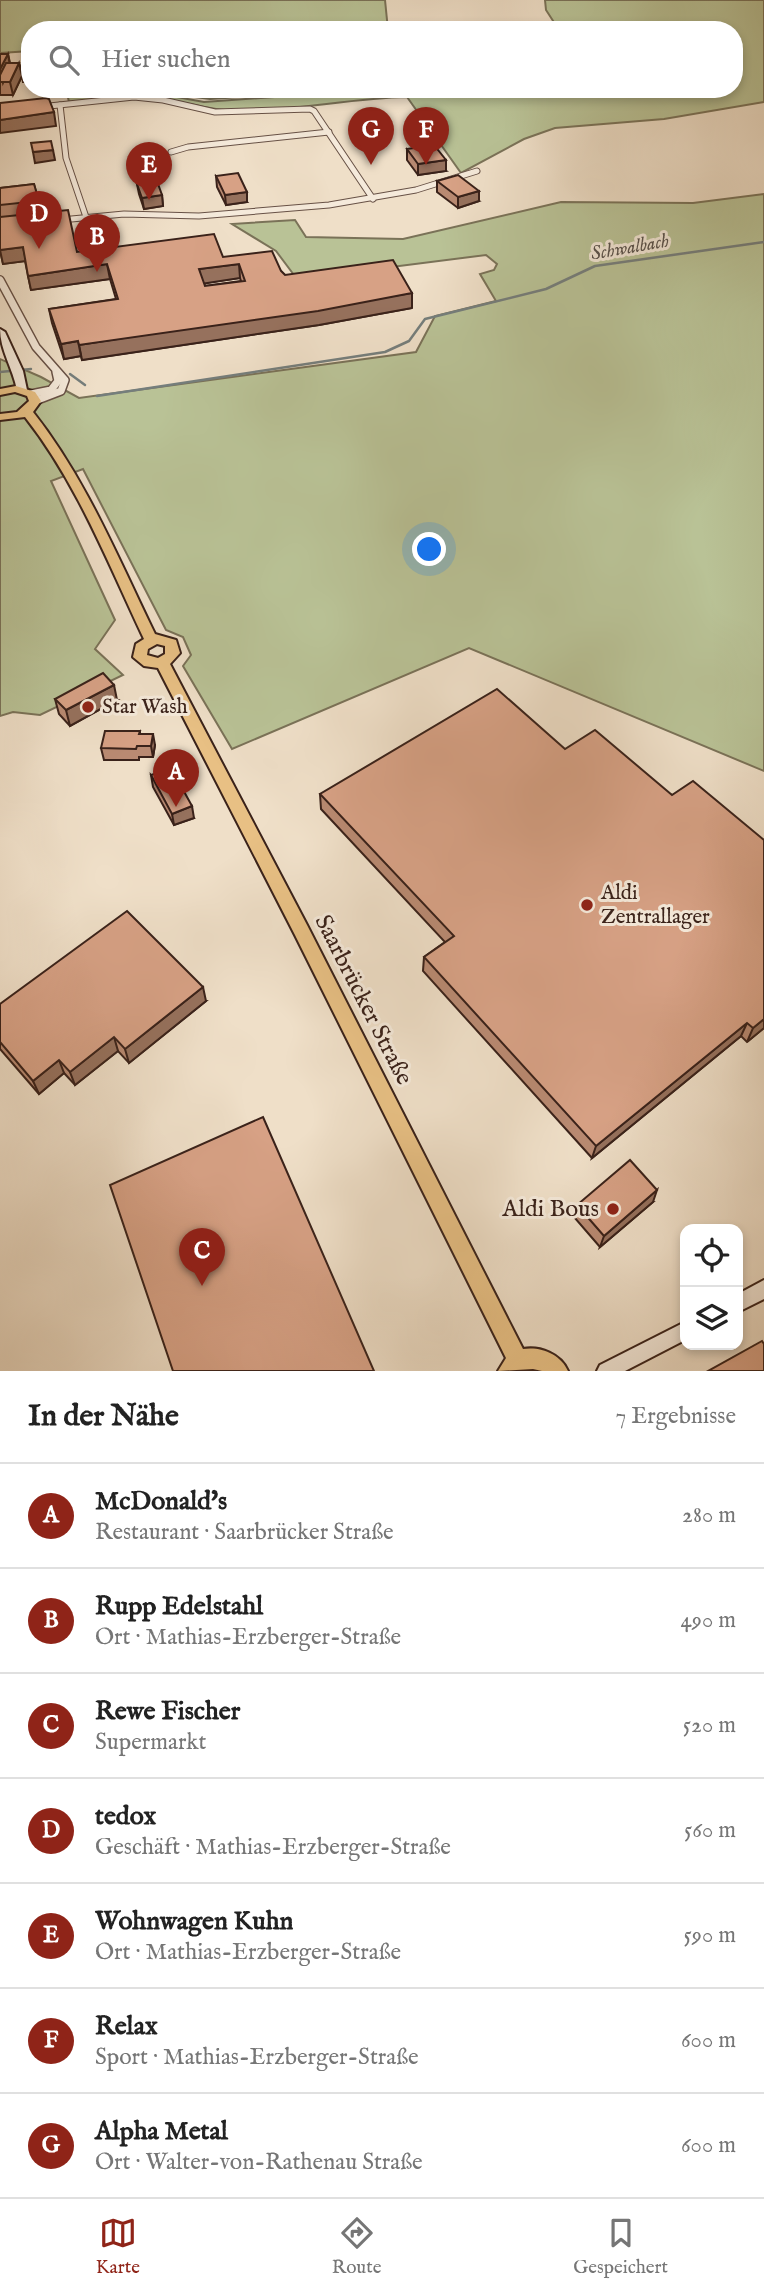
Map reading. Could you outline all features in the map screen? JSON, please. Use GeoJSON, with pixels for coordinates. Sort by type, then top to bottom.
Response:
{"type":"FeatureCollection","features":[{"type":"Feature","properties":{"kind":"main road"},"geometry":{"type":"LineString","coordinates":[[0,332],[17,368],[21,396],[35,427]]}},
{"type":"Feature","properties":{"kind":"main road"},"geometry":{"type":"LineString","coordinates":[[15,417],[21,396]]}},
{"type":"Feature","properties":{"kind":"main road"},"geometry":{"type":"LineString","coordinates":[[0,419],[15,417],[35,427],[54,446],[76,483],[151,640]]}},
{"type":"Feature","properties":{"kind":"main road"},"geometry":{"type":"LineString","coordinates":[[0,419],[35,427]]}},
{"type":"Feature","properties":{"kind":"main road"},"geometry":{"type":"LineString","coordinates":[[162,639],[173,646],[171,657],[162,662],[147,662],[141,657],[141,647],[151,640],[162,639]]}},
{"type":"Feature","properties":{"kind":"main road","name":"Saarbrücker Straße"},"geometry":{"type":"LineString","coordinates":[[162,662],[301,930],[513,1366]]}},
{"type":"Feature","properties":{"kind":"main road"},"geometry":{"type":"LineString","coordinates":[[743,1300],[764,1289]]}},
{"type":"Feature","properties":{"kind":"main road"},"geometry":{"type":"LineString","coordinates":[[606,1371],[680,1334]]}},
{"type":"Feature","properties":{"kind":"main road"},"geometry":{"type":"LineString","coordinates":[[513,1366],[538,1358],[558,1371]]}},
{"type":"Feature","properties":{"kind":"street"},"geometry":{"type":"LineString","coordinates":[[36,108],[125,98]]}},
{"type":"Feature","properties":{"kind":"street"},"geometry":{"type":"LineString","coordinates":[[144,98],[215,112],[310,109],[329,132],[373,199]]}},
{"type":"Feature","properties":{"kind":"street"},"geometry":{"type":"LineString","coordinates":[[60,105],[66,159],[86,217]]}},
{"type":"Feature","properties":{"kind":"street"},"geometry":{"type":"LineString","coordinates":[[171,152],[188,147],[329,132]]}},
{"type":"Feature","properties":{"kind":"street"},"geometry":{"type":"LineString","coordinates":[[49,221],[124,214],[199,216],[282,211],[373,199],[416,190],[477,170]]}},
{"type":"Feature","properties":{"kind":"street"},"geometry":{"type":"LineString","coordinates":[[0,279],[36,347],[65,380],[64,387],[54,395],[21,396]]}},
{"type":"Feature","properties":{"kind":"green space"},"geometry":{"type":"Polygon","coordinates":[[[0,0],[385,0],[387,21],[21,21],[21,52],[0,53],[0,0]]]}},
{"type":"Feature","properties":{"kind":"green space"},"geometry":{"type":"Polygon","coordinates":[[[545,0],[764,0],[764,102],[664,119],[555,128],[524,139],[461,173],[408,98],[743,98],[743,21],[553,21],[546,10],[545,0]]]}},
{"type":"Feature","properties":{"kind":"green space"},"geometry":{"type":"Polygon","coordinates":[[[68,98],[112,98],[69,102],[68,98]]]}},
{"type":"Feature","properties":{"kind":"green space"},"geometry":{"type":"Polygon","coordinates":[[[157,98],[182,98],[204,102],[260,98],[387,98],[286,109],[232,111],[157,98]]]}},
{"type":"Feature","properties":{"kind":"green space"},"geometry":{"type":"Polygon","coordinates":[[[764,194],[764,771],[469,648],[232,749],[183,666],[191,655],[183,637],[166,630],[83,469],[51,481],[115,620],[95,649],[123,675],[40,715],[13,712],[0,716],[0,359],[79,398],[416,352],[435,316],[496,301],[480,274],[494,270],[497,264],[486,255],[297,279],[276,251],[232,224],[295,220],[306,237],[403,239],[561,202],[693,203],[764,194]]]}},
{"type":"Feature","properties":{"kind":"building"},"geometry":{"type":"Polygon","coordinates":[[[0,54],[8,54],[0,69],[0,54]]]}},
{"type":"Feature","properties":{"kind":"building"},"geometry":{"type":"Polygon","coordinates":[[[6,63],[19,63],[10,82],[0,82],[0,75],[6,63]]]}},
{"type":"Feature","properties":{"kind":"building"},"geometry":{"type":"Polygon","coordinates":[[[49,99],[54,112],[0,120],[0,103],[49,99]]]}},
{"type":"Feature","properties":{"kind":"building"},"geometry":{"type":"Polygon","coordinates":[[[51,141],[53,150],[33,152],[31,143],[51,141]]]}},
{"type":"Feature","properties":{"kind":"building"},"geometry":{"type":"Polygon","coordinates":[[[434,145],[446,160],[418,164],[407,149],[434,145]]]}},
{"type":"Feature","properties":{"kind":"building"},"geometry":{"type":"Polygon","coordinates":[[[238,173],[247,192],[225,195],[216,176],[238,173]]]}},
{"type":"Feature","properties":{"kind":"building"},"geometry":{"type":"Polygon","coordinates":[[[458,175],[479,191],[458,197],[437,181],[458,175]]]}},
{"type":"Feature","properties":{"kind":"building"},"geometry":{"type":"Polygon","coordinates":[[[34,184],[39,201],[0,205],[0,188],[34,184]]]}},
{"type":"Feature","properties":{"kind":"building"},"geometry":{"type":"Polygon","coordinates":[[[137,184],[158,184],[162,195],[142,198],[137,184]]]}},
{"type":"Feature","properties":{"kind":"building"},"geometry":{"type":"Polygon","coordinates":[[[68,210],[77,252],[214,234],[223,257],[272,251],[285,275],[393,260],[412,293],[318,311],[79,345],[78,341],[61,344],[49,309],[118,299],[107,264],[28,276],[23,247],[0,250],[0,217],[68,210]],[[239,264],[199,269],[205,286],[245,281],[239,264]]]}},
{"type":"Feature","properties":{"kind":"building"},"geometry":{"type":"Polygon","coordinates":[[[103,673],[114,685],[66,710],[55,699],[103,673]]]}},
{"type":"Feature","properties":{"kind":"building","name":"Aldi Zentrallager"},"geometry":{"type":"Polygon","coordinates":[[[497,689],[565,749],[595,730],[672,795],[693,781],[764,840],[764,1019],[753,1028],[747,1023],[596,1146],[424,957],[454,936],[320,794],[497,689]]]}},
{"type":"Feature","properties":{"kind":"building"},"geometry":{"type":"Polygon","coordinates":[[[105,731],[140,731],[139,734],[153,734],[151,746],[137,746],[136,749],[101,748],[105,731]]]}},
{"type":"Feature","properties":{"kind":"building"},"geometry":{"type":"Polygon","coordinates":[[[171,768],[192,806],[172,814],[151,775],[171,768]]]}},
{"type":"Feature","properties":{"kind":"building"},"geometry":{"type":"Polygon","coordinates":[[[127,911],[203,987],[125,1049],[114,1037],[70,1072],[59,1060],[33,1081],[0,1042],[0,1004],[127,911]]]}},
{"type":"Feature","properties":{"kind":"building"},"geometry":{"type":"Polygon","coordinates":[[[263,1117],[374,1371],[173,1371],[110,1185],[263,1117]]]}},
{"type":"Feature","properties":{"kind":"building","name":"Aldi Bous"},"geometry":{"type":"Polygon","coordinates":[[[630,1160],[657,1190],[604,1236],[577,1205],[630,1160]]]}},
{"type":"Feature","properties":{"kind":"building"},"geometry":{"type":"Polygon","coordinates":[[[762,1341],[764,1371],[708,1371],[762,1341]]]}},
{"type":"Feature","properties":{"kind":"waterway","name":"Schwalbach"},"geometry":{"type":"LineString","coordinates":[[97,396],[385,352],[409,341],[425,319],[546,289],[595,266],[764,242]]}},
{"type":"Feature","properties":{"kind":"waterway","name":"Schwalbach"},"geometry":{"type":"LineString","coordinates":[[0,372],[31,369]]}},
{"type":"Feature","properties":{"kind":"waterway"},"geometry":{"type":"LineString","coordinates":[[70,374],[85,385]]}},
{"type":"Feature","properties":{"kind":"place","name":"Alpha Metal"},"geometry":{"type":"Point","coordinates":[371,165]}},
{"type":"Feature","properties":{"kind":"place","name":"Relax"},"geometry":{"type":"Point","coordinates":[426,165]}},
{"type":"Feature","properties":{"kind":"place","name":"Wohnwagen Kuhn"},"geometry":{"type":"Point","coordinates":[149,200]}},
{"type":"Feature","properties":{"kind":"place","name":"tedox"},"geometry":{"type":"Point","coordinates":[39,249]}},
{"type":"Feature","properties":{"kind":"place","name":"Rupp Edelstahl"},"geometry":{"type":"Point","coordinates":[97,272]}},
{"type":"Feature","properties":{"kind":"place","name":"Star Wash"},"geometry":{"type":"Point","coordinates":[88,707]}},
{"type":"Feature","properties":{"kind":"place","name":"McDonald's"},"geometry":{"type":"Point","coordinates":[176,807]}},
{"type":"Feature","properties":{"kind":"place","name":"Aldi Zentrallager"},"geometry":{"type":"Point","coordinates":[587,905]}},
{"type":"Feature","properties":{"kind":"place","name":"Aldi Bous"},"geometry":{"type":"Point","coordinates":[613,1209]}},
{"type":"Feature","properties":{"kind":"place","name":"Rewe Fischer"},"geometry":{"type":"Point","coordinates":[202,1286]}}]}
